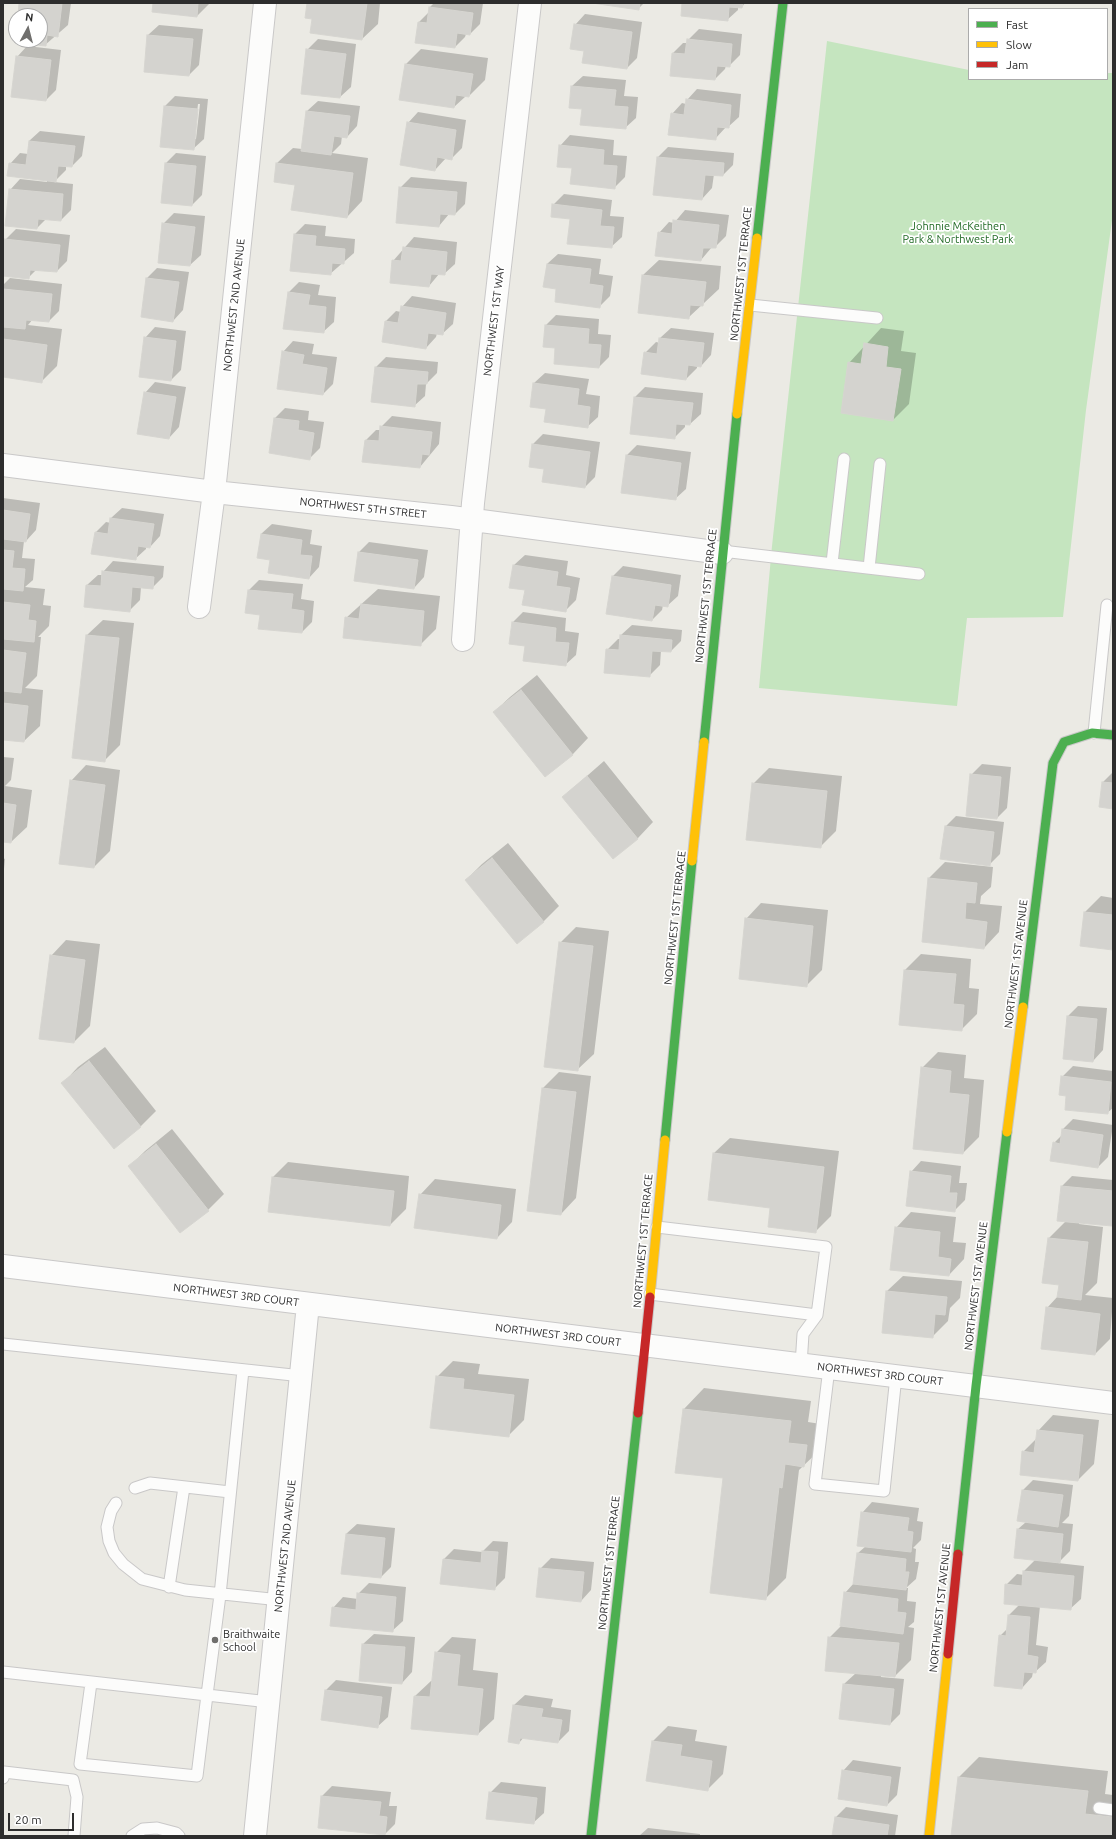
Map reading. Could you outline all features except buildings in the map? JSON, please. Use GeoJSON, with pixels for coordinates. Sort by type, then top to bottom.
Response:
{"type":"FeatureCollection","features":[{"type":"Feature","properties":{"kind":"street","name":"NORTHWEST 2ND AVENUE"},"geometry":{"type":"LineString","coordinates":[[199,607],[214,492],[265,3]]}},
{"type":"Feature","properties":{"kind":"street","name":"NORTHWEST 1ST WAY"},"geometry":{"type":"LineString","coordinates":[[463,640],[471,520],[530,3]]}},
{"type":"Feature","properties":{"kind":"street","name":"NORTHWEST 1ST TERRACE"},"geometry":{"type":"LineString","coordinates":[[591,1836],[645,1346],[722,552],[784,3]]}},
{"type":"Feature","properties":{"kind":"street","name":"NORTHWEST 5TH STREET"},"geometry":{"type":"LineString","coordinates":[[3,465],[214,492],[471,520],[722,552]]}},
{"type":"Feature","properties":{"kind":"street"},"geometry":{"type":"LineString","coordinates":[[1094,733],[1113,735]]}},
{"type":"Feature","properties":{"kind":"street","name":"NORTHWEST 1ST AVENUE"},"geometry":{"type":"LineString","coordinates":[[928,1836],[976,1386],[1053,763],[1064,742],[1094,733]]}},
{"type":"Feature","properties":{"kind":"street","name":"NORTHWEST 3RD COURT"},"geometry":{"type":"LineString","coordinates":[[3,1266],[1113,1403]]}},
{"type":"Feature","properties":{"kind":"street","name":"NORTHWEST 2ND AVENUE"},"geometry":{"type":"LineString","coordinates":[[255,1836],[280,1600],[308,1304]]}},
{"type":"Feature","properties":{"kind":"lane"},"geometry":{"type":"LineString","coordinates":[[750,305],[877,318]]}},
{"type":"Feature","properties":{"kind":"lane"},"geometry":{"type":"LineString","coordinates":[[832,563],[844,459]]}},
{"type":"Feature","properties":{"kind":"lane"},"geometry":{"type":"LineString","coordinates":[[868,568],[880,464]]}},
{"type":"Feature","properties":{"kind":"lane"},"geometry":{"type":"LineString","coordinates":[[722,552],[832,563],[919,574]]}},
{"type":"Feature","properties":{"kind":"lane"},"geometry":{"type":"LineString","coordinates":[[1094,733],[1107,605]]}},
{"type":"Feature","properties":{"kind":"lane"},"geometry":{"type":"LineString","coordinates":[[657,1227],[826,1247],[816,1315],[803,1334],[801,1365]]}},
{"type":"Feature","properties":{"kind":"lane"},"geometry":{"type":"LineString","coordinates":[[650,1294],[816,1315]]}},
{"type":"Feature","properties":{"kind":"lane"},"geometry":{"type":"LineString","coordinates":[[3,1344],[302,1376]]}},
{"type":"Feature","properties":{"kind":"lane"},"geometry":{"type":"LineString","coordinates":[[829,1368],[815,1484],[884,1491],[896,1376]]}},
{"type":"Feature","properties":{"kind":"lane"},"geometry":{"type":"LineString","coordinates":[[91,1683],[80,1764],[197,1776],[220,1595],[243,1370]]}},
{"type":"Feature","properties":{"kind":"lane"},"geometry":{"type":"LineString","coordinates":[[135,1488],[150,1483],[230,1492]]}},
{"type":"Feature","properties":{"kind":"lane"},"geometry":{"type":"LineString","coordinates":[[169,1586],[184,1487]]}},
{"type":"Feature","properties":{"kind":"lane"},"geometry":{"type":"LineString","coordinates":[[116,1503],[111,1511],[107,1527],[109,1541],[114,1553],[123,1564],[142,1579],[169,1586],[220,1595],[280,1600]]}},
{"type":"Feature","properties":{"kind":"lane"},"geometry":{"type":"LineString","coordinates":[[3,1672],[269,1702]]}},
{"type":"Feature","properties":{"kind":"lane"},"geometry":{"type":"LineString","coordinates":[[3,1778],[4,1772],[73,1780],[77,1797],[74,1836]]}},
{"type":"Feature","properties":{"kind":"lane"},"geometry":{"type":"LineString","coordinates":[[1099,1808],[1113,1810]]}},
{"type":"Feature","properties":{"kind":"lane"},"geometry":{"type":"LineString","coordinates":[[132,1836],[142,1829],[157,1828],[176,1833],[179,1836]]}},
{"type":"Feature","properties":{"kind":"green space","name":"Johnnie McKeithen Park & Northwest Park"},"geometry":{"type":"Polygon","coordinates":[[[827,41],[968,70],[968,80],[1108,80],[1108,73],[1113,73],[1113,213],[1086,410],[1063,617],[967,618],[957,706],[759,688],[772,546],[827,41]]]}},
{"type":"Feature","properties":{"kind":"traffic: fast"},"geometry":{"type":"LineString","coordinates":[[757,238],[783,3]]}},
{"type":"Feature","properties":{"kind":"traffic: fast"},"geometry":{"type":"LineString","coordinates":[[704,742],[737,414]]}},
{"type":"Feature","properties":{"kind":"traffic: fast"},"geometry":{"type":"LineString","coordinates":[[1023,1007],[1053,763],[1064,742],[1092,733],[1113,735]]}},
{"type":"Feature","properties":{"kind":"traffic: fast"},"geometry":{"type":"LineString","coordinates":[[665,1140],[692,861]]}},
{"type":"Feature","properties":{"kind":"traffic: fast"},"geometry":{"type":"LineString","coordinates":[[958,1554],[976,1386],[1007,1132]]}},
{"type":"Feature","properties":{"kind":"traffic: fast"},"geometry":{"type":"LineString","coordinates":[[591,1836],[638,1413]]}},
{"type":"Feature","properties":{"kind":"traffic: slow"},"geometry":{"type":"LineString","coordinates":[[737,414],[757,238]]}},
{"type":"Feature","properties":{"kind":"traffic: slow"},"geometry":{"type":"LineString","coordinates":[[692,861],[704,742]]}},
{"type":"Feature","properties":{"kind":"traffic: slow"},"geometry":{"type":"LineString","coordinates":[[1007,1132],[1023,1007]]}},
{"type":"Feature","properties":{"kind":"traffic: slow"},"geometry":{"type":"LineString","coordinates":[[650,1297],[665,1140]]}},
{"type":"Feature","properties":{"kind":"traffic: slow"},"geometry":{"type":"LineString","coordinates":[[929,1836],[948,1654]]}},
{"type":"Feature","properties":{"kind":"traffic: jam"},"geometry":{"type":"LineString","coordinates":[[638,1413],[650,1297]]}},
{"type":"Feature","properties":{"kind":"traffic: jam"},"geometry":{"type":"LineString","coordinates":[[948,1654],[958,1554]]}},
{"type":"Feature","properties":{"kind":"place","name":"Braithwaite School"},"geometry":{"type":"Point","coordinates":[215,1640]}}]}
